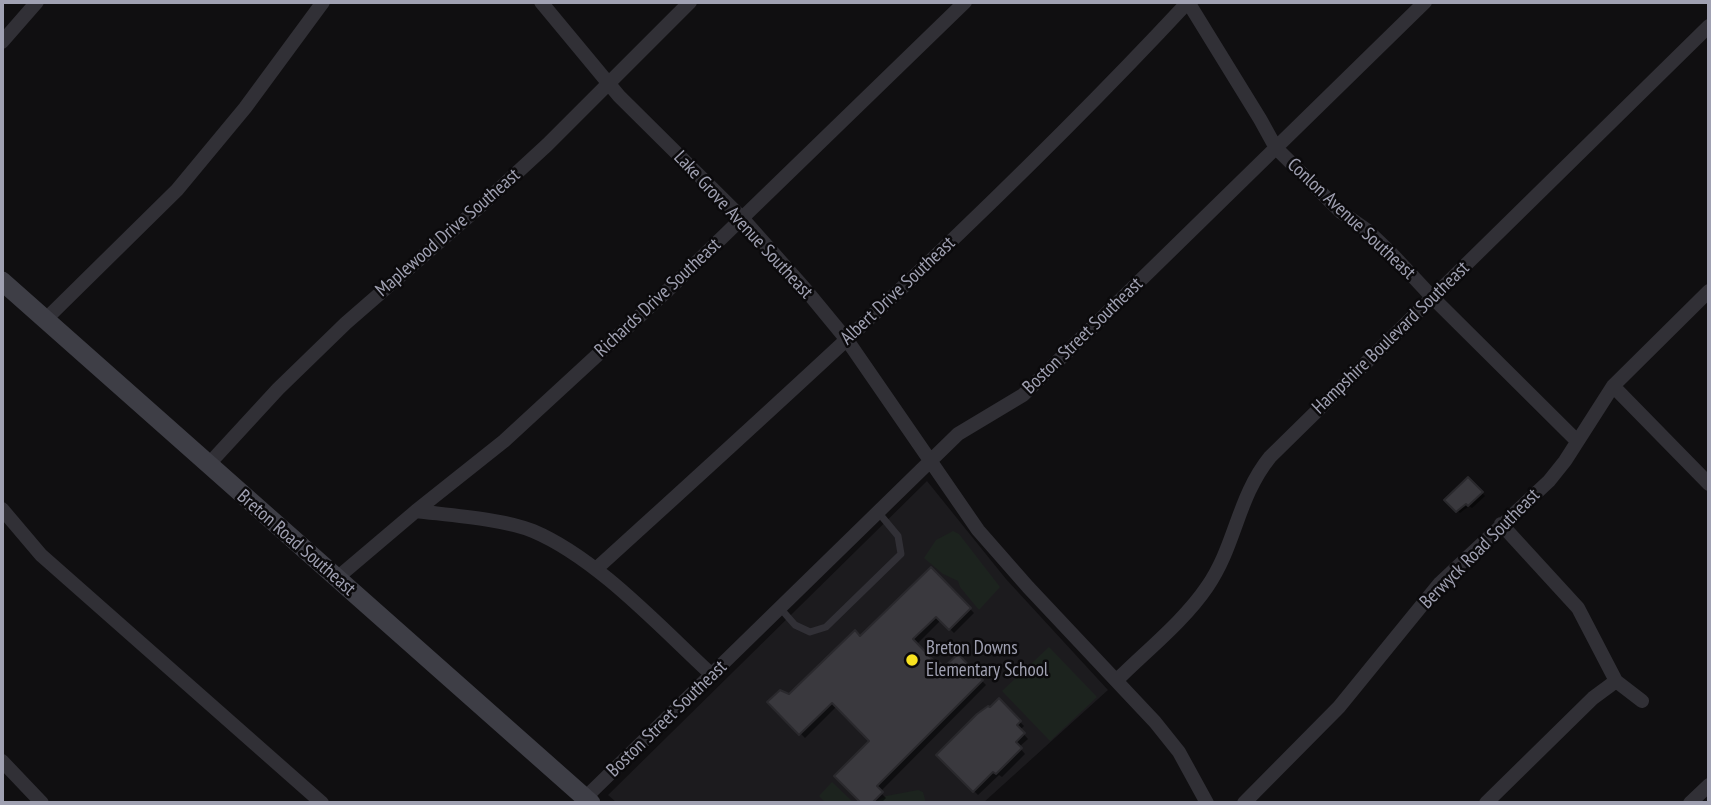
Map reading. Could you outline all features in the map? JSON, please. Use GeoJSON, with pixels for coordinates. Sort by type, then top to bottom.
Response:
{"type":"FeatureCollection","features":[{"type":"Feature","properties":{"kind":"main road","name":"Breton Road Southeast"},"geometry":{"type":"LineString","coordinates":[[3,284],[337,578],[585,802]]}},
{"type":"Feature","properties":{"kind":"street"},"geometry":{"type":"LineString","coordinates":[[2,42],[37,2]]}},
{"type":"Feature","properties":{"kind":"street"},"geometry":{"type":"LineString","coordinates":[[45,320],[177,190],[244,108],[323,2]]}},
{"type":"Feature","properties":{"kind":"street","name":"Lake Grove Avenue Southeast"},"geometry":{"type":"LineString","coordinates":[[541,2],[609,85],[742,218],[847,340],[978,530],[1117,680],[1179,752],[1207,803]]}},
{"type":"Feature","properties":{"kind":"street","name":"Maplewood Drive Southeast"},"geometry":{"type":"LineString","coordinates":[[208,465],[278,389],[346,323],[484,203],[609,85],[690,2]]}},
{"type":"Feature","properties":{"kind":"street","name":"Richards Drive Southeast"},"geometry":{"type":"LineString","coordinates":[[337,578],[416,510],[504,441],[668,290],[965,2]]}},
{"type":"Feature","properties":{"kind":"street","name":"Conlon Avenue Southeast"},"geometry":{"type":"LineString","coordinates":[[1188,2],[1276,148],[1341,212],[1368,231],[1391,253],[1577,441]]}},
{"type":"Feature","properties":{"kind":"street","name":"Albert Drive Southeast"},"geometry":{"type":"LineString","coordinates":[[596,569],[847,340],[1088,107],[1188,2]]}},
{"type":"Feature","properties":{"kind":"street","name":"Boston Street Southeast"},"geometry":{"type":"LineString","coordinates":[[585,802],[958,434],[1023,395],[1425,2]]}},
{"type":"Feature","properties":{"kind":"street","name":"Hampshire Boulevard Southeast"},"geometry":{"type":"LineString","coordinates":[[1117,680],[1207,587],[1228,549],[1241,505],[1256,474],[1270,457],[1709,26]]}},
{"type":"Feature","properties":{"kind":"street","name":"Berwyck Road Southeast"},"geometry":{"type":"LineString","coordinates":[[1244,803],[1339,707],[1440,583],[1549,481],[1613,386],[1709,291]]}},
{"type":"Feature","properties":{"kind":"street"},"geometry":{"type":"LineString","coordinates":[[1613,386],[1709,484]]}},
{"type":"Feature","properties":{"kind":"street"},"geometry":{"type":"LineString","coordinates":[[2,509],[41,555],[322,803]]}},
{"type":"Feature","properties":{"kind":"street"},"geometry":{"type":"LineString","coordinates":[[416,510],[531,530],[566,549],[596,569],[712,675]]}},
{"type":"Feature","properties":{"kind":"street"},"geometry":{"type":"LineString","coordinates":[[1501,524],[1578,608],[1616,681],[1642,701]]}},
{"type":"Feature","properties":{"kind":"street"},"geometry":{"type":"LineString","coordinates":[[1486,803],[1593,698],[1616,681]]}},
{"type":"Feature","properties":{"kind":"street"},"geometry":{"type":"LineString","coordinates":[[2,761],[42,803]]}},
{"type":"Feature","properties":{"kind":"street"},"geometry":{"type":"LineString","coordinates":[[1697,801],[1709,785]]}},
{"type":"Feature","properties":{"kind":"lane"},"geometry":{"type":"LineString","coordinates":[[780,608],[795,625],[810,632],[826,627],[862,594],[901,555],[898,536],[878,512]]}},
{"type":"Feature","properties":{"kind":"shaded area","name":"Breton Downs Elementary School"},"geometry":{"type":"Polygon","coordinates":[[[927,481],[1006,579],[1108,690],[983,803],[617,803],[608,795],[927,481]]]}},
{"type":"Feature","properties":{"kind":"shaded area"},"geometry":{"type":"Polygon","coordinates":[[[953,531],[959,534],[1000,587],[979,610],[958,581],[943,574],[924,558],[936,540],[953,531]]]}},
{"type":"Feature","properties":{"kind":"shaded area"},"geometry":{"type":"Polygon","coordinates":[[[1049,647],[1097,697],[1050,741],[1002,691],[1049,647]]]}},
{"type":"Feature","properties":{"kind":"shaded area"},"geometry":{"type":"Polygon","coordinates":[[[832,782],[854,803],[826,803],[819,796],[832,782]]]}},
{"type":"Feature","properties":{"kind":"shaded area"},"geometry":{"type":"Polygon","coordinates":[[[918,790],[923,792],[926,803],[873,803],[886,796],[918,790]]]}},
{"type":"Feature","properties":{"kind":"building"},"geometry":{"type":"Polygon","coordinates":[[[1468,477],[1483,492],[1468,506],[1466,504],[1456,512],[1444,500],[1468,477]]]}},
{"type":"Feature","properties":{"kind":"building","name":"Breton Downs Elementary School"},"geometry":{"type":"Polygon","coordinates":[[[931,567],[971,608],[949,630],[936,617],[913,639],[935,662],[937,660],[944,667],[958,654],[983,680],[877,786],[883,792],[872,803],[861,803],[834,776],[869,741],[832,703],[799,735],[767,702],[780,690],[789,694],[855,630],[860,636],[931,567]]]}},
{"type":"Feature","properties":{"kind":"building"},"geometry":{"type":"Polygon","coordinates":[[[999,698],[1021,721],[1017,725],[1025,733],[1016,742],[1022,748],[973,792],[936,755],[977,714],[999,698]]]}},
{"type":"Feature","properties":{"kind":"place","name":"Breton Downs Elementary School"},"geometry":{"type":"Point","coordinates":[912,660]}}]}
